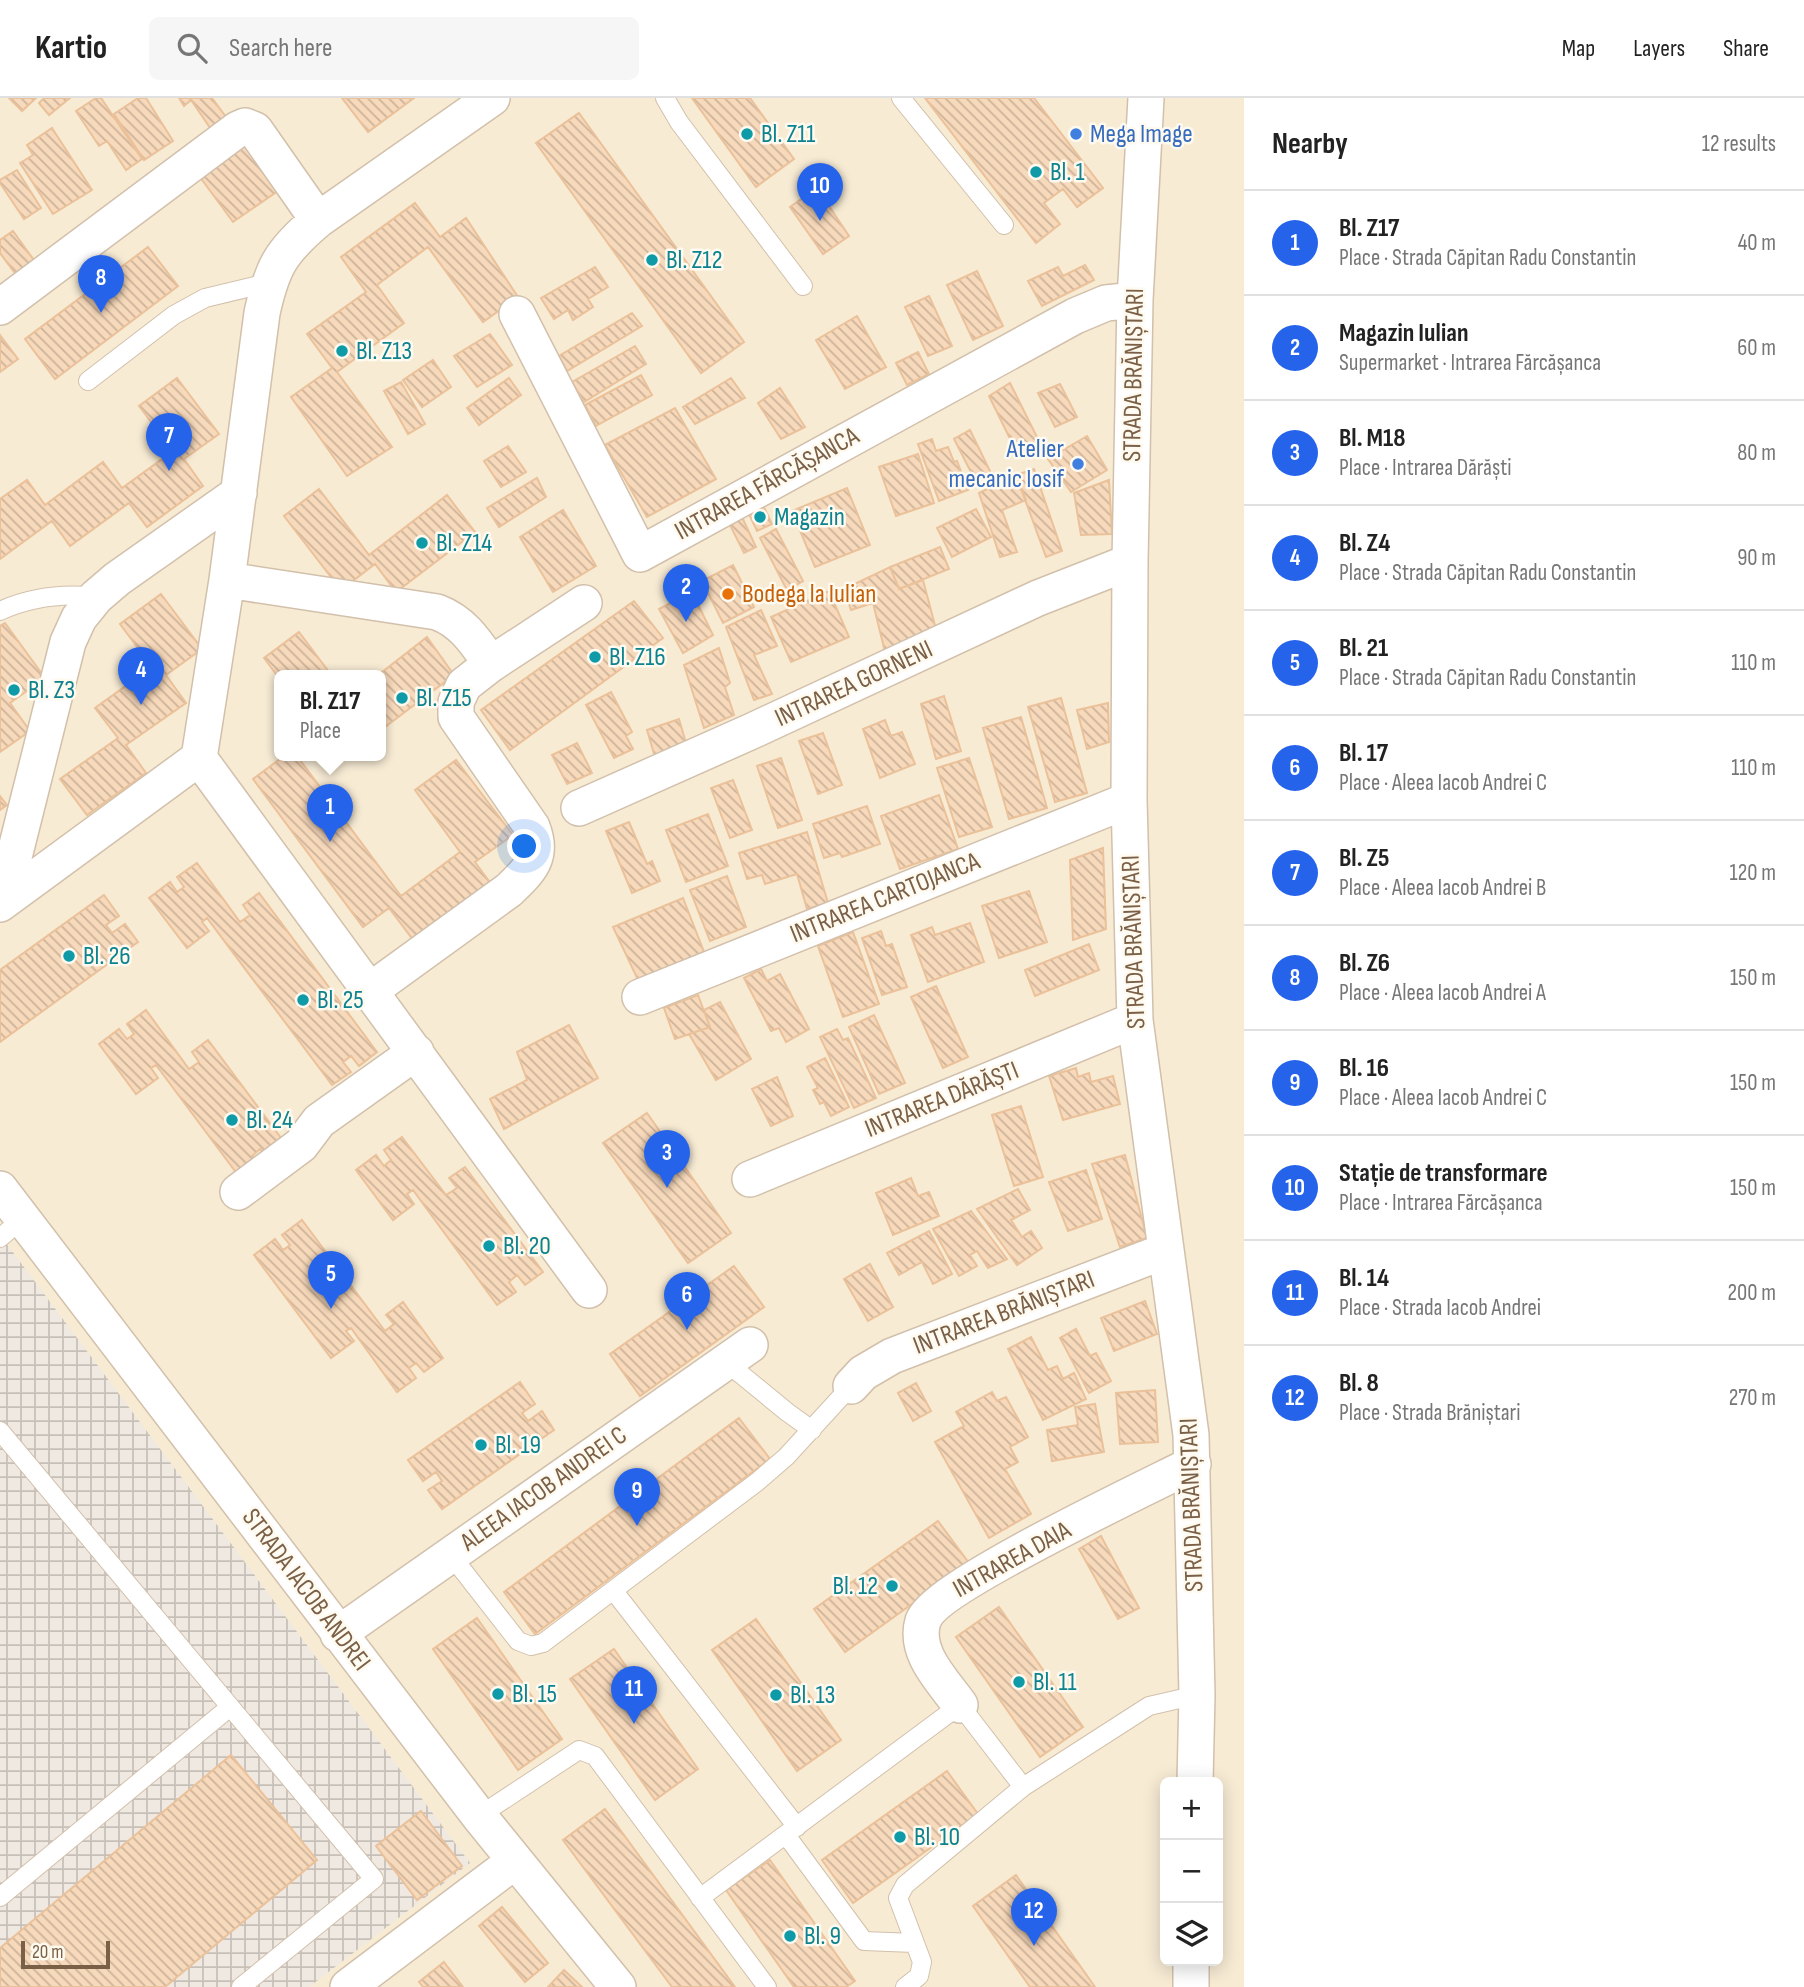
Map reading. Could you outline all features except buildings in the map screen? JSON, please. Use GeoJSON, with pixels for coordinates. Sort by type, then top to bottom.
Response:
{"type":"FeatureCollection","features":[{"type":"Feature","properties":{"kind":"street"},"geometry":{"type":"LineString","coordinates":[[492,98],[318,220],[287,250],[275,266],[268,283],[200,758],[589,1290]]}},
{"type":"Feature","properties":{"kind":"street","name":"STRADA BRĂNIȘTARI"},"geometry":{"type":"LineString","coordinates":[[1146,98],[1135,300],[1130,562],[1129,800],[1135,1020],[1188,1403],[1193,1464],[1197,1695],[1195,1777]]}},
{"type":"Feature","properties":{"kind":"street"},"geometry":{"type":"LineString","coordinates":[[0,307],[237,129],[245,127],[255,130],[318,220]]}},
{"type":"Feature","properties":{"kind":"street","name":"INTRAREA FĂRCĂȘANCA"},"geometry":{"type":"LineString","coordinates":[[517,314],[640,554],[1075,316],[1106,303],[1135,300]]}},
{"type":"Feature","properties":{"kind":"street"},"geometry":{"type":"LineString","coordinates":[[3,901],[68,642],[79,618],[96,597],[117,579],[239,493]]}},
{"type":"Feature","properties":{"kind":"street","name":"INTRAREA GORNENI"},"geometry":{"type":"LineString","coordinates":[[579,808],[1038,598],[1130,562]]}},
{"type":"Feature","properties":{"kind":"street"},"geometry":{"type":"LineString","coordinates":[[227,580],[437,612],[450,617],[466,629],[491,664]]}},
{"type":"Feature","properties":{"kind":"street"},"geometry":{"type":"LineString","coordinates":[[371,990],[509,890],[525,875],[537,852],[537,840],[532,827],[456,718],[456,702],[464,685],[491,664],[584,603]]}},
{"type":"Feature","properties":{"kind":"street"},"geometry":{"type":"LineString","coordinates":[[3,901],[200,758]]}},
{"type":"Feature","properties":{"kind":"street","name":"INTRAREA CARTOJANCA"},"geometry":{"type":"LineString","coordinates":[[640,997],[1129,800]]}},
{"type":"Feature","properties":{"kind":"street","name":"INTRAREA DĂRĂȘTI"},"geometry":{"type":"LineString","coordinates":[[750,1179],[1135,1020]]}},
{"type":"Feature","properties":{"kind":"street"},"geometry":{"type":"LineString","coordinates":[[237,1192],[301,1144],[319,1121],[416,1052]]}},
{"type":"Feature","properties":{"kind":"street","name":"STRADA IACOB ANDREI"},"geometry":{"type":"LineString","coordinates":[[0,1189],[11,1229],[245,1507],[338,1634],[479,1816],[618,1987]]}},
{"type":"Feature","properties":{"kind":"street","name":"INTRAREA BRĂNIȘTARI"},"geometry":{"type":"LineString","coordinates":[[851,1386],[877,1363],[892,1356],[1165,1251]]}},
{"type":"Feature","properties":{"kind":"street","name":"ALEEA IACOB ANDREI C"},"geometry":{"type":"LineString","coordinates":[[338,1634],[738,1354]]}},
{"type":"Feature","properties":{"kind":"street","name":"INTRAREA DAIA"},"geometry":{"type":"LineString","coordinates":[[960,1705],[927,1658],[922,1641],[923,1623],[928,1610],[959,1587],[1000,1563],[1193,1464]]}},
{"type":"Feature","properties":{"kind":"street"},"geometry":{"type":"LineString","coordinates":[[348,1987],[515,1861]]}},
{"type":"Feature","properties":{"kind":"street"},"geometry":{"type":"LineString","coordinates":[[1191,1966],[1191,1987]]}},
{"type":"Feature","properties":{"kind":"lane"},"geometry":{"type":"LineString","coordinates":[[666,98],[679,121],[803,286]]}},
{"type":"Feature","properties":{"kind":"lane"},"geometry":{"type":"LineString","coordinates":[[901,98],[1004,225]]}},
{"type":"Feature","properties":{"kind":"lane"},"geometry":{"type":"LineString","coordinates":[[88,381],[174,315],[205,298],[268,283]]}},
{"type":"Feature","properties":{"kind":"lane"},"geometry":{"type":"LineString","coordinates":[[0,611],[46,596],[73,594],[96,597]]}},
{"type":"Feature","properties":{"kind":"lane"},"geometry":{"type":"LineString","coordinates":[[738,1354],[787,1412],[812,1430]]}},
{"type":"Feature","properties":{"kind":"lane"},"geometry":{"type":"LineString","coordinates":[[450,1554],[519,1641],[531,1646],[543,1643],[757,1482],[786,1457],[851,1386]]}},
{"type":"Feature","properties":{"kind":"lane"},"geometry":{"type":"LineString","coordinates":[[0,1431],[374,1879],[242,1987]]}},
{"type":"Feature","properties":{"kind":"lane"},"geometry":{"type":"LineString","coordinates":[[613,1590],[791,1831],[864,1941],[915,1943]]}},
{"type":"Feature","properties":{"kind":"lane"},"geometry":{"type":"LineString","coordinates":[[905,1987],[919,1976],[922,1962],[898,1898],[905,1885],[1023,1787],[1150,1706],[1197,1695]]}},
{"type":"Feature","properties":{"kind":"lane"},"geometry":{"type":"LineString","coordinates":[[700,1898],[960,1705],[1023,1787]]}},
{"type":"Feature","properties":{"kind":"lane"},"geometry":{"type":"LineString","coordinates":[[0,1897],[230,1707]]}},
{"type":"Feature","properties":{"kind":"lane"},"geometry":{"type":"LineString","coordinates":[[479,1816],[579,1750],[587,1751],[595,1756],[767,1987]]}},
{"type":"Feature","properties":{"kind":"shaded area"},"geometry":{"type":"Polygon","coordinates":[[[0,98],[1244,98],[1244,1987],[0,1987],[0,98]]]}},
{"type":"Feature","properties":{"kind":"shaded area"},"geometry":{"type":"Polygon","coordinates":[[[0,1235],[470,1863],[309,1987],[0,1987],[0,1235]]]}},
{"type":"Feature","properties":{"kind":"place","name":"Bl. Z11"},"geometry":{"type":"Point","coordinates":[747,134]}},
{"type":"Feature","properties":{"kind":"place","name":"Mega Image"},"geometry":{"type":"Point","coordinates":[1076,134]}},
{"type":"Feature","properties":{"kind":"place","name":"Bl. 1"},"geometry":{"type":"Point","coordinates":[1036,172]}},
{"type":"Feature","properties":{"kind":"place","name":"Stație de transformare"},"geometry":{"type":"Point","coordinates":[820,221]}},
{"type":"Feature","properties":{"kind":"place","name":"Bl. Z12"},"geometry":{"type":"Point","coordinates":[652,260]}},
{"type":"Feature","properties":{"kind":"place","name":"Bl. Z6"},"geometry":{"type":"Point","coordinates":[101,313]}},
{"type":"Feature","properties":{"kind":"place","name":"Bl. Z13"},"geometry":{"type":"Point","coordinates":[342,351]}},
{"type":"Feature","properties":{"kind":"place","name":"Atelier mecanic Iosif"},"geometry":{"type":"Point","coordinates":[1078,464]}},
{"type":"Feature","properties":{"kind":"place","name":"Bl. Z5"},"geometry":{"type":"Point","coordinates":[169,471]}},
{"type":"Feature","properties":{"kind":"place","name":"Magazin"},"geometry":{"type":"Point","coordinates":[760,517]}},
{"type":"Feature","properties":{"kind":"place","name":"Bl. Z14"},"geometry":{"type":"Point","coordinates":[422,543]}},
{"type":"Feature","properties":{"kind":"place","name":"Bodega la Iulian"},"geometry":{"type":"Point","coordinates":[728,594]}},
{"type":"Feature","properties":{"kind":"place","name":"Magazin Iulian"},"geometry":{"type":"Point","coordinates":[686,622]}},
{"type":"Feature","properties":{"kind":"place","name":"Bl. Z16"},"geometry":{"type":"Point","coordinates":[595,657]}},
{"type":"Feature","properties":{"kind":"place","name":"Bl. Z3"},"geometry":{"type":"Point","coordinates":[14,690]}},
{"type":"Feature","properties":{"kind":"place","name":"Bl. Z15"},"geometry":{"type":"Point","coordinates":[402,698]}},
{"type":"Feature","properties":{"kind":"place","name":"Bl. Z4"},"geometry":{"type":"Point","coordinates":[141,705]}},
{"type":"Feature","properties":{"kind":"place","name":"Bl. Z17"},"geometry":{"type":"Point","coordinates":[330,842]}},
{"type":"Feature","properties":{"kind":"place","name":"Bl. 26"},"geometry":{"type":"Point","coordinates":[69,956]}},
{"type":"Feature","properties":{"kind":"place","name":"Bl. 25"},"geometry":{"type":"Point","coordinates":[303,1000]}},
{"type":"Feature","properties":{"kind":"place","name":"Bl. 24"},"geometry":{"type":"Point","coordinates":[232,1120]}},
{"type":"Feature","properties":{"kind":"place","name":"Bl. M18"},"geometry":{"type":"Point","coordinates":[667,1188]}},
{"type":"Feature","properties":{"kind":"place","name":"Bl. 20"},"geometry":{"type":"Point","coordinates":[489,1246]}},
{"type":"Feature","properties":{"kind":"place","name":"Bl. 21"},"geometry":{"type":"Point","coordinates":[331,1309]}},
{"type":"Feature","properties":{"kind":"place","name":"Bl. 17"},"geometry":{"type":"Point","coordinates":[687,1330]}},
{"type":"Feature","properties":{"kind":"place","name":"Bl. 19"},"geometry":{"type":"Point","coordinates":[481,1445]}},
{"type":"Feature","properties":{"kind":"place","name":"Bl. 16"},"geometry":{"type":"Point","coordinates":[637,1526]}},
{"type":"Feature","properties":{"kind":"place","name":"Bl. 12"},"geometry":{"type":"Point","coordinates":[892,1586]}},
{"type":"Feature","properties":{"kind":"place","name":"Bl. 11"},"geometry":{"type":"Point","coordinates":[1019,1682]}},
{"type":"Feature","properties":{"kind":"place","name":"Bl. 15"},"geometry":{"type":"Point","coordinates":[498,1694]}},
{"type":"Feature","properties":{"kind":"place","name":"Bl. 13"},"geometry":{"type":"Point","coordinates":[776,1695]}},
{"type":"Feature","properties":{"kind":"place","name":"Bl. 14"},"geometry":{"type":"Point","coordinates":[634,1724]}},
{"type":"Feature","properties":{"kind":"place","name":"Bl. 10"},"geometry":{"type":"Point","coordinates":[900,1837]}},
{"type":"Feature","properties":{"kind":"place","name":"Bl. 9"},"geometry":{"type":"Point","coordinates":[790,1936]}},
{"type":"Feature","properties":{"kind":"place","name":"Bl. 8"},"geometry":{"type":"Point","coordinates":[1034,1946]}}]}
